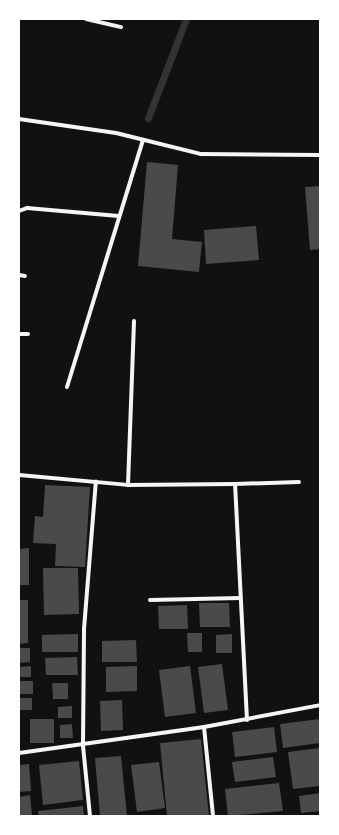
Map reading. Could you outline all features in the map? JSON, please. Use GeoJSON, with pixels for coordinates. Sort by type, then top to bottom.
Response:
{"type":"FeatureCollection","features":[{"type":"Feature","properties":{"kind":"street"},"geometry":{"type":"LineString","coordinates":[[86,19],[121,27]]}},
{"type":"Feature","properties":{"kind":"street"},"geometry":{"type":"LineString","coordinates":[[19,119],[116,133],[201,154],[320,155]]}},
{"type":"Feature","properties":{"kind":"street"},"geometry":{"type":"LineString","coordinates":[[67,387],[142,140]]}},
{"type":"Feature","properties":{"kind":"street"},"geometry":{"type":"LineString","coordinates":[[19,211],[27,208],[120,216]]}},
{"type":"Feature","properties":{"kind":"street"},"geometry":{"type":"LineString","coordinates":[[19,275],[25,276]]}},
{"type":"Feature","properties":{"kind":"street"},"geometry":{"type":"LineString","coordinates":[[128,485],[134,320]]}},
{"type":"Feature","properties":{"kind":"street"},"geometry":{"type":"LineString","coordinates":[[19,334],[28,334]]}},
{"type":"Feature","properties":{"kind":"street"},"geometry":{"type":"LineString","coordinates":[[19,475],[128,485],[298,482]]}},
{"type":"Feature","properties":{"kind":"street"},"geometry":{"type":"LineString","coordinates":[[90,816],[83,746],[84,630],[96,481]]}},
{"type":"Feature","properties":{"kind":"street"},"geometry":{"type":"LineString","coordinates":[[235,484],[247,720]]}},
{"type":"Feature","properties":{"kind":"street"},"geometry":{"type":"LineString","coordinates":[[150,600],[240,598]]}},
{"type":"Feature","properties":{"kind":"street"},"geometry":{"type":"LineString","coordinates":[[19,753],[83,746],[204,727],[320,705]]}},
{"type":"Feature","properties":{"kind":"street"},"geometry":{"type":"LineString","coordinates":[[204,727],[213,816]]}},
{"type":"Feature","properties":{"kind":"building"},"geometry":{"type":"Polygon","coordinates":[[[147,162],[178,165],[172,239],[202,242],[199,272],[138,266],[147,162]]]}},
{"type":"Feature","properties":{"kind":"building"},"geometry":{"type":"Polygon","coordinates":[[[320,186],[320,249],[310,250],[305,187],[320,186]]]}},
{"type":"Feature","properties":{"kind":"building"},"geometry":{"type":"Polygon","coordinates":[[[256,226],[259,260],[206,264],[204,230],[256,226]]]}},
{"type":"Feature","properties":{"kind":"building"},"geometry":{"type":"Polygon","coordinates":[[[45,485],[90,487],[85,567],[55,566],[56,544],[33,543],[35,516],[43,517],[45,485]]]}},
{"type":"Feature","properties":{"kind":"building"},"geometry":{"type":"Polygon","coordinates":[[[29,548],[29,585],[19,585],[19,549],[29,548]]]}},
{"type":"Feature","properties":{"kind":"building"},"geometry":{"type":"Polygon","coordinates":[[[43,568],[78,568],[79,614],[44,615],[43,568]]]}},
{"type":"Feature","properties":{"kind":"building"},"geometry":{"type":"Polygon","coordinates":[[[19,600],[28,600],[28,643],[19,644],[19,600]]]}},
{"type":"Feature","properties":{"kind":"building"},"geometry":{"type":"Polygon","coordinates":[[[199,603],[229,603],[230,627],[200,627],[199,603]]]}},
{"type":"Feature","properties":{"kind":"building"},"geometry":{"type":"Polygon","coordinates":[[[187,605],[188,629],[159,629],[158,606],[187,605]]]}},
{"type":"Feature","properties":{"kind":"building"},"geometry":{"type":"Polygon","coordinates":[[[187,633],[202,633],[202,652],[188,652],[187,633]]]}},
{"type":"Feature","properties":{"kind":"building"},"geometry":{"type":"Polygon","coordinates":[[[78,634],[78,652],[42,652],[42,635],[78,634]]]}},
{"type":"Feature","properties":{"kind":"building"},"geometry":{"type":"Polygon","coordinates":[[[232,634],[232,653],[216,653],[216,635],[232,634]]]}},
{"type":"Feature","properties":{"kind":"building"},"geometry":{"type":"Polygon","coordinates":[[[136,640],[137,662],[102,662],[102,641],[136,640]]]}},
{"type":"Feature","properties":{"kind":"building"},"geometry":{"type":"Polygon","coordinates":[[[19,648],[30,648],[30,662],[19,663],[19,648]]]}},
{"type":"Feature","properties":{"kind":"building"},"geometry":{"type":"Polygon","coordinates":[[[77,657],[78,675],[46,675],[45,658],[77,657]]]}},
{"type":"Feature","properties":{"kind":"building"},"geometry":{"type":"Polygon","coordinates":[[[222,664],[228,710],[204,713],[198,667],[222,664]]]}},
{"type":"Feature","properties":{"kind":"building"},"geometry":{"type":"Polygon","coordinates":[[[31,666],[31,677],[19,677],[19,667],[31,666]]]}},
{"type":"Feature","properties":{"kind":"building"},"geometry":{"type":"Polygon","coordinates":[[[137,666],[137,691],[106,692],[106,667],[137,666]]]}},
{"type":"Feature","properties":{"kind":"building"},"geometry":{"type":"Polygon","coordinates":[[[190,666],[196,713],[165,717],[159,670],[190,666]]]}},
{"type":"Feature","properties":{"kind":"building"},"geometry":{"type":"Polygon","coordinates":[[[19,681],[33,681],[33,694],[19,694],[19,681]]]}},
{"type":"Feature","properties":{"kind":"building"},"geometry":{"type":"Polygon","coordinates":[[[52,683],[68,683],[68,699],[53,699],[52,683]]]}},
{"type":"Feature","properties":{"kind":"building"},"geometry":{"type":"Polygon","coordinates":[[[19,698],[32,698],[32,710],[19,710],[19,698]]]}},
{"type":"Feature","properties":{"kind":"building"},"geometry":{"type":"Polygon","coordinates":[[[122,700],[123,730],[101,731],[100,701],[122,700]]]}},
{"type":"Feature","properties":{"kind":"building"},"geometry":{"type":"Polygon","coordinates":[[[72,706],[72,718],[58,718],[58,707],[72,706]]]}},
{"type":"Feature","properties":{"kind":"building"},"geometry":{"type":"Polygon","coordinates":[[[30,719],[54,719],[54,743],[30,743],[30,719]]]}},
{"type":"Feature","properties":{"kind":"building"},"geometry":{"type":"Polygon","coordinates":[[[320,719],[320,743],[283,748],[280,724],[320,719]]]}},
{"type":"Feature","properties":{"kind":"building"},"geometry":{"type":"Polygon","coordinates":[[[72,724],[73,738],[60,738],[60,725],[72,724]]]}},
{"type":"Feature","properties":{"kind":"building"},"geometry":{"type":"Polygon","coordinates":[[[274,727],[277,752],[235,757],[232,732],[274,727]]]}},
{"type":"Feature","properties":{"kind":"building"},"geometry":{"type":"Polygon","coordinates":[[[201,739],[209,816],[167,816],[160,743],[201,739]]]}},
{"type":"Feature","properties":{"kind":"building"},"geometry":{"type":"Polygon","coordinates":[[[320,748],[320,786],[293,789],[288,752],[320,748]]]}},
{"type":"Feature","properties":{"kind":"building"},"geometry":{"type":"Polygon","coordinates":[[[121,756],[127,816],[100,816],[95,758],[121,756]]]}},
{"type":"Feature","properties":{"kind":"building"},"geometry":{"type":"Polygon","coordinates":[[[273,757],[276,777],[235,782],[232,762],[273,757]]]}},
{"type":"Feature","properties":{"kind":"building"},"geometry":{"type":"Polygon","coordinates":[[[79,761],[83,800],[43,805],[39,765],[79,761]]]}},
{"type":"Feature","properties":{"kind":"building"},"geometry":{"type":"Polygon","coordinates":[[[159,762],[165,808],[137,812],[131,765],[159,762]]]}},
{"type":"Feature","properties":{"kind":"building"},"geometry":{"type":"Polygon","coordinates":[[[29,764],[31,791],[19,792],[19,765],[29,764]]]}},
{"type":"Feature","properties":{"kind":"building"},"geometry":{"type":"Polygon","coordinates":[[[279,783],[283,811],[228,816],[225,789],[279,783]]]}},
{"type":"Feature","properties":{"kind":"building"},"geometry":{"type":"Polygon","coordinates":[[[320,793],[320,811],[301,813],[299,796],[320,793]]]}},
{"type":"Feature","properties":{"kind":"building"},"geometry":{"type":"Polygon","coordinates":[[[30,795],[32,816],[19,816],[19,797],[30,795]]]}},
{"type":"Feature","properties":{"kind":"building"},"geometry":{"type":"Polygon","coordinates":[[[83,806],[84,816],[39,816],[38,811],[83,806]]]}},
{"type":"Feature","properties":{"kind":"waterway"},"geometry":{"type":"LineString","coordinates":[[148,118],[186,19]]}}]}
